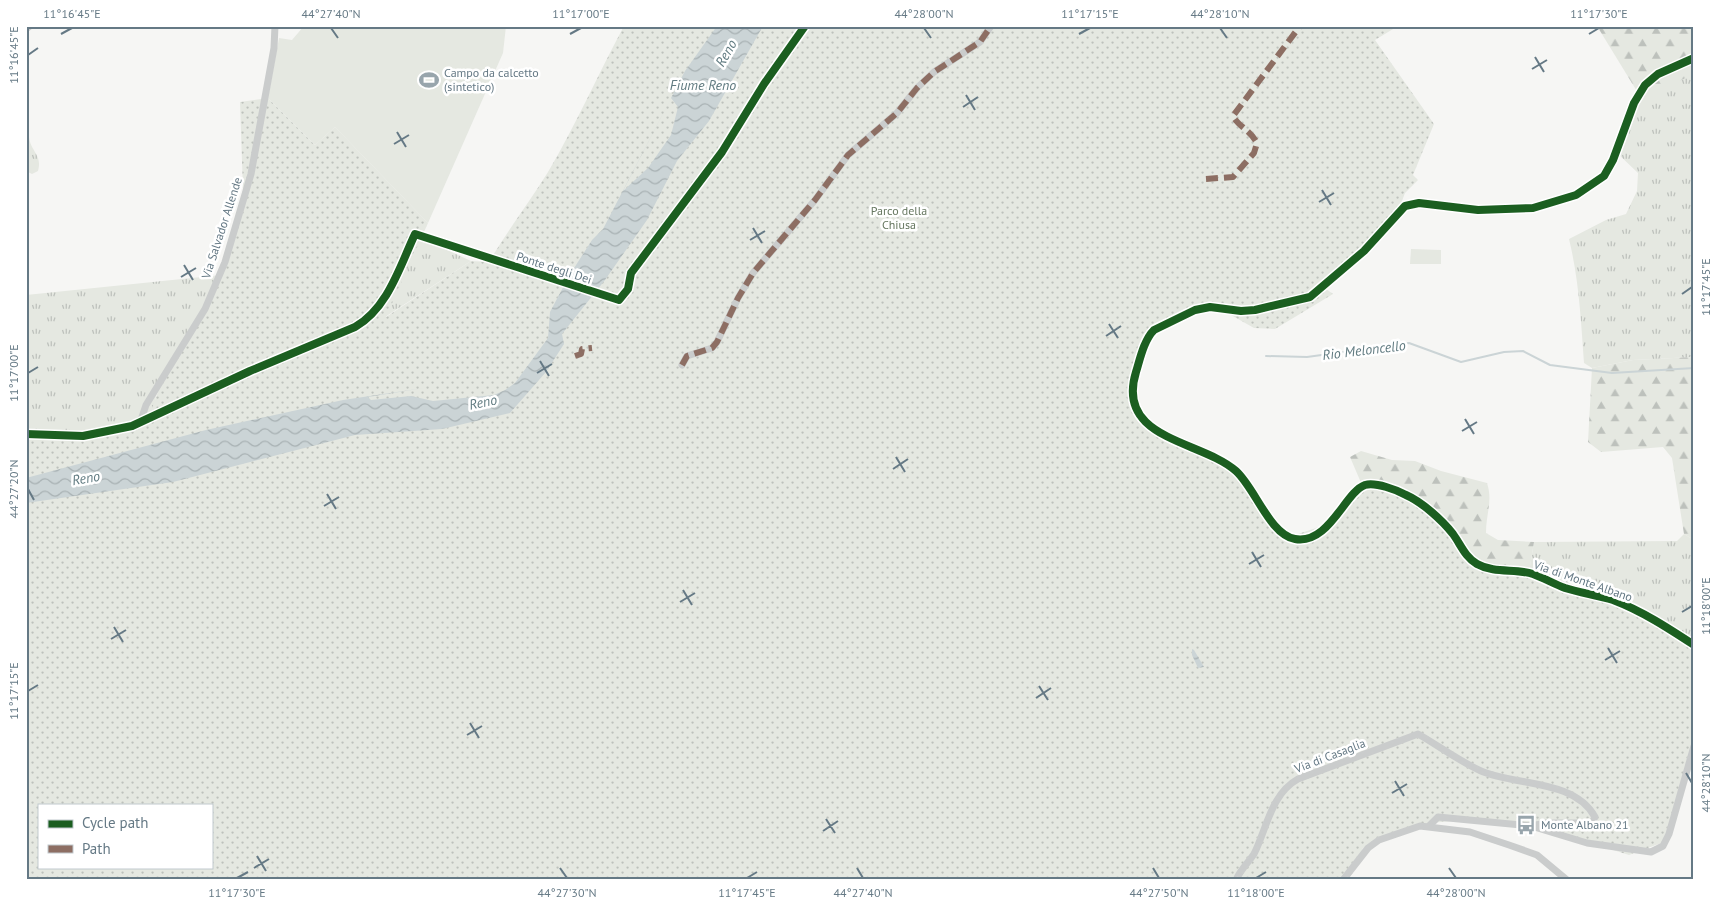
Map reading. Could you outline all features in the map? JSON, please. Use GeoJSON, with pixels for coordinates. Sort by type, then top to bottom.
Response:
{"type":"FeatureCollection","features":[{"type":"Feature","properties":{"kind":"street"},"geometry":{"type":"LineString","coordinates":[[26,29],[30,26]]}},
{"type":"Feature","properties":{"kind":"street","name":"Via Salvador Allende"},"geometry":{"type":"LineString","coordinates":[[141,420],[146,405],[205,309],[225,262],[251,174],[274,48],[275,26]]}},
{"type":"Feature","properties":{"kind":"street"},"geometry":{"type":"LineString","coordinates":[[682,365],[687,356],[712,348],[717,342],[738,298],[753,273],[815,200],[848,155],[897,113],[917,88],[934,72],[980,42],[991,26]]}},
{"type":"Feature","properties":{"kind":"street","name":"Via di Monte Albano"},"geometry":{"type":"LineString","coordinates":[[1694,58],[1658,74],[1644,85],[1634,103],[1613,160],[1604,176],[1576,195],[1534,208],[1478,210],[1419,203],[1402,208],[1364,252],[1310,297],[1255,310],[1241,311],[1210,307],[1195,310],[1154,330],[1150,334],[1141,357],[1132,389],[1134,404],[1140,416],[1159,432],[1235,470],[1247,482],[1271,521],[1288,538],[1304,539],[1317,533],[1333,521],[1358,489],[1366,485],[1377,486],[1407,495],[1429,512],[1446,526],[1466,555],[1477,564],[1500,571],[1532,574],[1566,588],[1613,600],[1642,613],[1694,645]]}},
{"type":"Feature","properties":{"kind":"street","name":"Via di Casaglia"},"geometry":{"type":"LineString","coordinates":[[1236,880],[1253,855],[1269,816],[1287,785],[1418,734],[1482,772],[1558,789],[1590,808],[1596,817],[1592,823],[1546,823],[1530,826]]}},
{"type":"Feature","properties":{"kind":"street"},"geometry":{"type":"LineString","coordinates":[[1428,826],[1438,817],[1530,826],[1587,843],[1652,852],[1663,846],[1669,834],[1694,746]]}},
{"type":"Feature","properties":{"kind":"street"},"geometry":{"type":"LineString","coordinates":[[1343,880],[1368,848],[1379,840],[1420,826],[1470,832],[1537,855],[1567,880]]}},
{"type":"Feature","properties":{"kind":"green space"},"geometry":{"type":"Polygon","coordinates":[[[304,26],[506,26],[503,53],[428,223],[335,127],[315,145],[268,98],[279,38],[292,40],[304,26]]]}},
{"type":"Feature","properties":{"kind":"green space","name":"Parco della Chiusa"},"geometry":{"type":"Polygon","coordinates":[[[624,26],[1398,26],[1375,40],[1434,124],[1413,175],[1418,180],[1405,193],[1399,209],[1350,263],[1322,286],[1333,294],[1275,329],[1254,328],[1231,315],[1212,308],[1155,329],[1139,364],[1132,401],[1141,422],[1238,469],[1264,514],[1292,536],[1337,521],[1356,490],[1375,488],[1427,503],[1454,535],[1470,561],[1493,568],[1571,583],[1688,637],[1694,646],[1694,760],[1664,842],[1629,855],[1562,834],[1479,819],[1429,823],[1363,848],[1352,874],[1344,880],[26,880],[26,435],[44,437],[81,436],[117,430],[169,413],[150,414],[164,375],[221,275],[243,191],[240,102],[268,98],[315,145],[335,127],[428,223],[386,317],[471,261],[489,262],[548,172],[624,26]]]}},
{"type":"Feature","properties":{"kind":"green space"},"geometry":{"type":"Polygon","coordinates":[[[1597,26],[1694,26],[1694,73],[1664,90],[1638,93],[1597,26]]]}},
{"type":"Feature","properties":{"kind":"green space"},"geometry":{"type":"Polygon","coordinates":[[[1694,73],[1694,357],[1633,360],[1592,368],[1584,363],[1581,316],[1569,239],[1606,220],[1626,214],[1637,191],[1638,173],[1616,152],[1638,93],[1694,73]]]}},
{"type":"Feature","properties":{"kind":"green space"},"geometry":{"type":"Polygon","coordinates":[[[26,117],[29,124],[30,142],[39,161],[38,171],[32,174],[26,171],[26,117]]]}},
{"type":"Feature","properties":{"kind":"green space"},"geometry":{"type":"Polygon","coordinates":[[[421,238],[471,261],[385,317],[421,238]]]}},
{"type":"Feature","properties":{"kind":"green space"},"geometry":{"type":"Polygon","coordinates":[[[1411,249],[1441,250],[1441,264],[1410,264],[1411,249]]]}},
{"type":"Feature","properties":{"kind":"green space"},"geometry":{"type":"Polygon","coordinates":[[[221,275],[156,396],[148,439],[26,475],[26,295],[221,275]]]}},
{"type":"Feature","properties":{"kind":"green space"},"geometry":{"type":"Polygon","coordinates":[[[1694,357],[1694,540],[1684,534],[1672,458],[1663,447],[1601,452],[1588,442],[1592,368],[1633,360],[1694,357]]]}},
{"type":"Feature","properties":{"kind":"green space"},"geometry":{"type":"Polygon","coordinates":[[[1361,451],[1392,460],[1415,461],[1441,471],[1487,483],[1489,501],[1486,533],[1498,540],[1534,542],[1521,620],[1461,655],[1378,486],[1362,485],[1350,457],[1361,451]]]}},
{"type":"Feature","properties":{"kind":"green space"},"geometry":{"type":"Polygon","coordinates":[[[1684,534],[1694,540],[1694,743],[1521,620],[1534,542],[1677,541],[1684,534]]]}},
{"type":"Feature","properties":{"kind":"water","name":"Fiume Reno"},"geometry":{"type":"Polygon","coordinates":[[[717,26],[763,26],[709,121],[677,161],[647,220],[605,280],[562,334],[564,344],[546,372],[510,413],[442,429],[355,435],[173,482],[26,503],[26,478],[206,430],[343,400],[424,388],[368,397],[371,400],[411,396],[433,401],[494,395],[515,383],[548,338],[550,312],[569,276],[592,240],[603,229],[685,71],[717,26]],[[671,98],[623,191],[648,168],[671,135],[678,107],[671,98]]]}},
{"type":"Feature","properties":{"kind":"water"},"geometry":{"type":"Polygon","coordinates":[[[1192,649],[1204,667],[1198,668],[1192,655],[1192,649]]]}},
{"type":"Feature","properties":{"kind":"waterway","name":"Rio Meloncello"},"geometry":{"type":"LineString","coordinates":[[1266,356],[1307,357],[1409,343],[1461,362],[1504,352],[1523,351],[1550,365],[1612,373],[1694,368]]}},
{"type":"Feature","properties":{"kind":"marked path"},"geometry":{"type":"LineString","coordinates":[[682,365],[687,356],[712,348],[717,342],[738,298],[753,273],[815,200],[848,155],[897,113],[917,88],[934,72],[980,42],[991,26]]}},
{"type":"Feature","properties":{"kind":"marked path"},"geometry":{"type":"LineString","coordinates":[[1206,179],[1233,177],[1254,153],[1257,143],[1233,116],[1300,26]]}},
{"type":"Feature","properties":{"kind":"marked path"},"geometry":{"type":"LineString","coordinates":[[575,356],[581,354],[582,349],[592,348]]}},
{"type":"Feature","properties":{"kind":"cycle path","name":"Ponte degli Dei"},"geometry":{"type":"LineString","coordinates":[[26,434],[83,436],[132,426],[250,371],[355,327],[366,319],[385,298],[415,234],[619,300],[628,289],[631,273],[722,152],[764,84],[805,26]]}},
{"type":"Feature","properties":{"kind":"cycle path"},"geometry":{"type":"LineString","coordinates":[[1694,58],[1658,74],[1645,85],[1634,103],[1613,160],[1604,176],[1576,195],[1533,208],[1478,210],[1419,203],[1405,206],[1364,251],[1310,297],[1255,310],[1241,311],[1210,307],[1195,310],[1154,330],[1145,344],[1141,356],[1136,372],[1133,395],[1138,412],[1149,425],[1165,435],[1221,461],[1236,471],[1250,488],[1270,520],[1286,536],[1295,539],[1307,539],[1327,526],[1350,497],[1365,485],[1386,487],[1412,498],[1431,512],[1453,534],[1466,554],[1477,564],[1491,569],[1526,572],[1565,588],[1624,604],[1665,626],[1694,645]]}},
{"type":"Feature","properties":{"kind":"place","name":"Campo da calcetto (sintetico)"},"geometry":{"type":"Point","coordinates":[429,80]}},
{"type":"Feature","properties":{"kind":"place","name":"Monte Albano 21"},"geometry":{"type":"Point","coordinates":[1526,825]}},
{"type":"Feature","properties":{"kind":"water label","name":"Reno"},"geometry":{"type":"Point","coordinates":[726,53]}},
{"type":"Feature","properties":{"kind":"water label","name":"Reno"},"geometry":{"type":"Point","coordinates":[483,402]}},
{"type":"Feature","properties":{"kind":"water label","name":"Reno"},"geometry":{"type":"Point","coordinates":[86,478]}}]}
